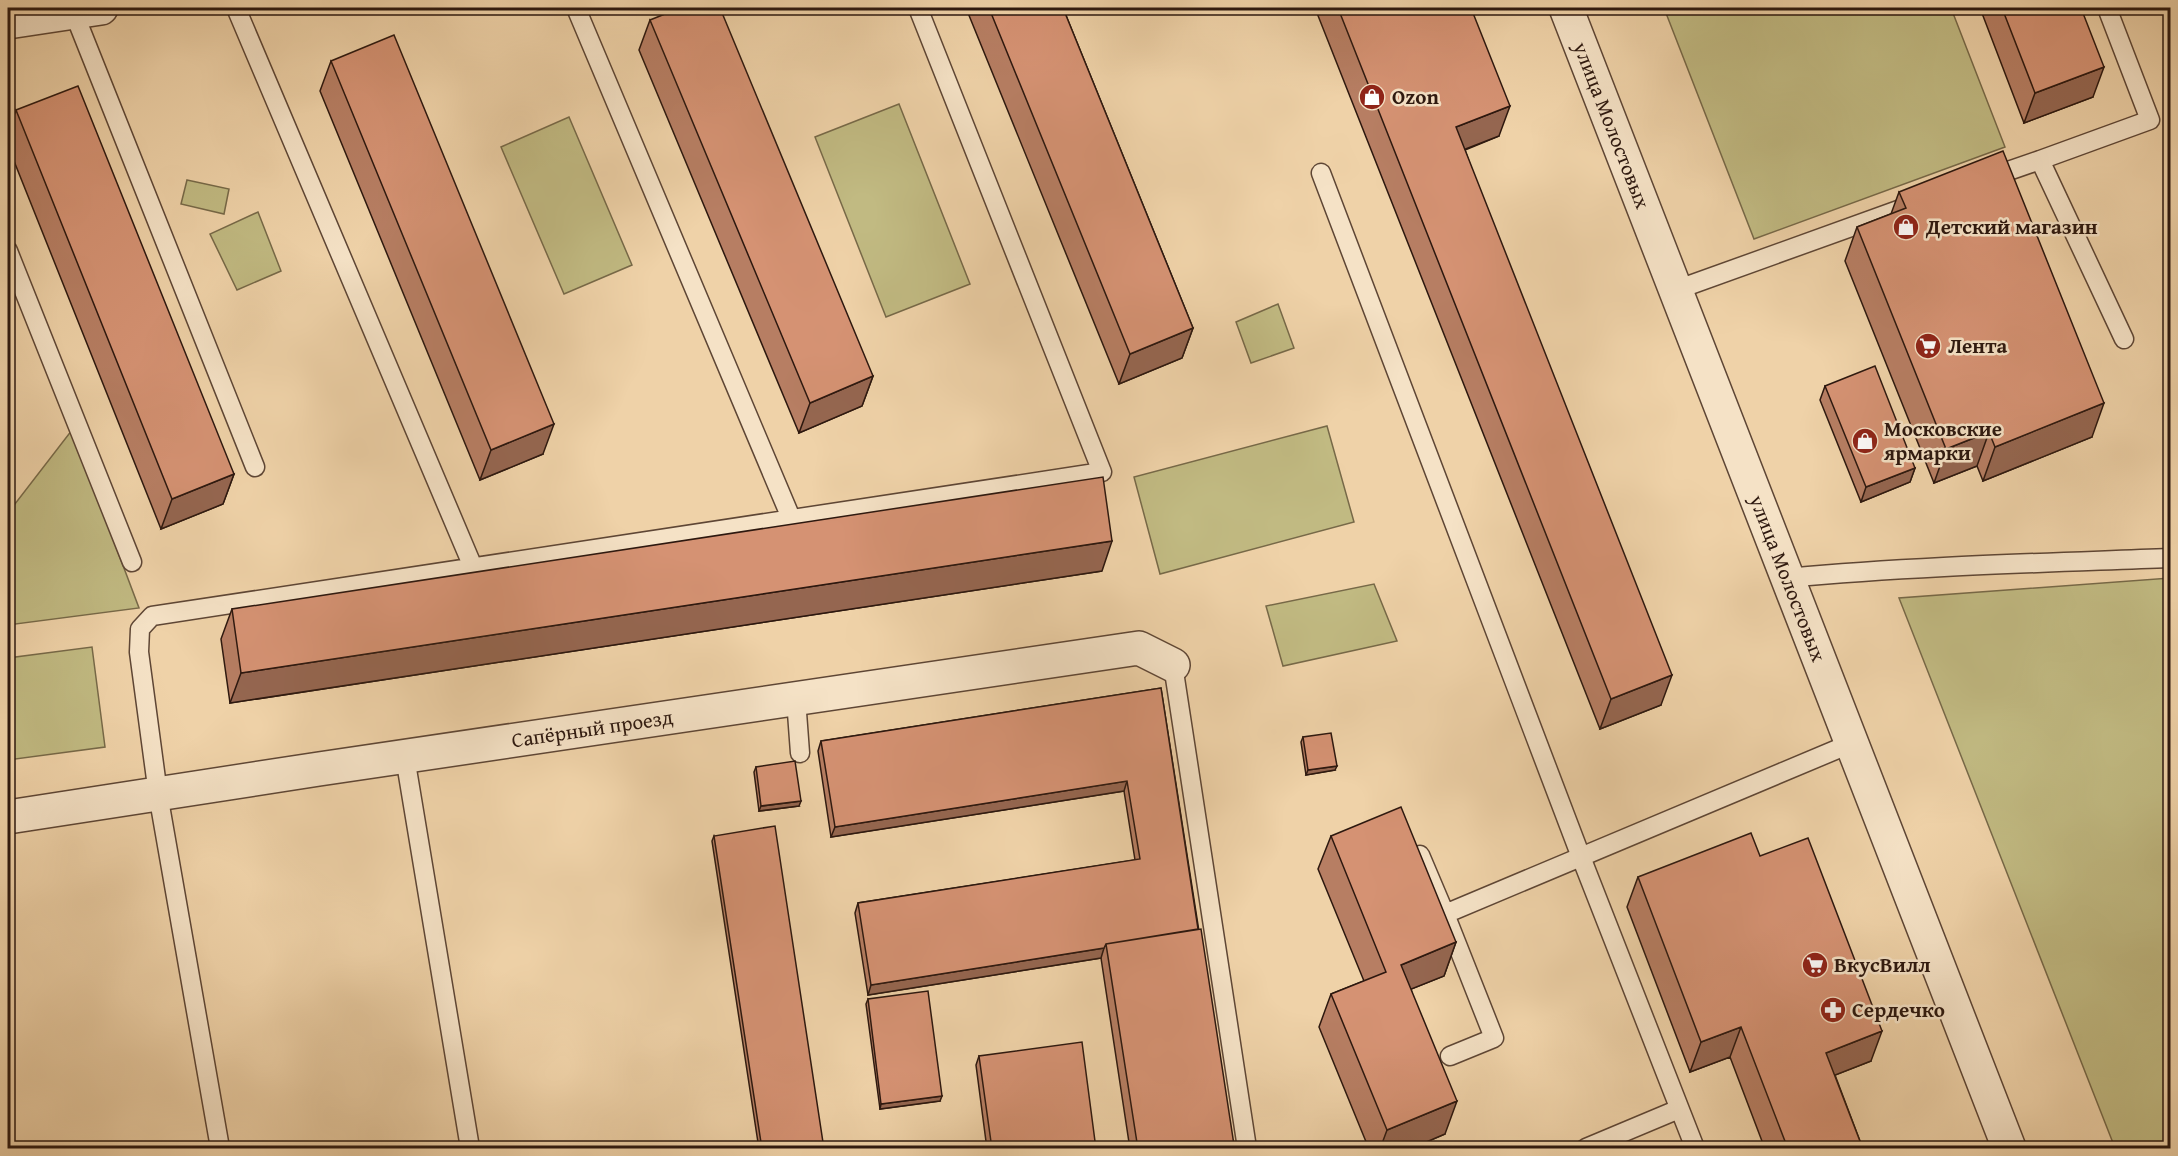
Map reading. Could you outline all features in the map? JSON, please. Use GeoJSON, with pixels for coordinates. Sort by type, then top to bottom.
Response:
{"type":"FeatureCollection","features":[{"type":"Feature","properties":{"kind":"street","name":"улица Молостовых"},"geometry":{"type":"LineString","coordinates":[[1566,8],[2009,1149]]}},
{"type":"Feature","properties":{"kind":"street"},"geometry":{"type":"LineString","coordinates":[[8,22],[82,9]]}},
{"type":"Feature","properties":{"kind":"street","name":"Сапёрный проезд"},"geometry":{"type":"LineString","coordinates":[[8,817],[1139,648],[1173,664]]}},
{"type":"Feature","properties":{"kind":"lane"},"geometry":{"type":"LineString","coordinates":[[237,8],[473,567]]}},
{"type":"Feature","properties":{"kind":"lane"},"geometry":{"type":"LineString","coordinates":[[576,8],[791,518]]}},
{"type":"Feature","properties":{"kind":"lane"},"geometry":{"type":"LineString","coordinates":[[220,1149],[158,794],[139,652],[141,629],[152,616],[1102,472],[918,8]]}},
{"type":"Feature","properties":{"kind":"lane"},"geometry":{"type":"LineString","coordinates":[[1977,182],[2150,120],[2107,8]]}},
{"type":"Feature","properties":{"kind":"lane"},"geometry":{"type":"LineString","coordinates":[[82,9],[255,467]]}},
{"type":"Feature","properties":{"kind":"lane"},"geometry":{"type":"LineString","coordinates":[[2040,160],[2124,339]]}},
{"type":"Feature","properties":{"kind":"lane"},"geometry":{"type":"LineString","coordinates":[[1321,173],[1581,858],[1695,1149]]}},
{"type":"Feature","properties":{"kind":"lane"},"geometry":{"type":"LineString","coordinates":[[1676,290],[1932,198]]}},
{"type":"Feature","properties":{"kind":"lane"},"geometry":{"type":"LineString","coordinates":[[8,251],[132,562]]}},
{"type":"Feature","properties":{"kind":"lane"},"geometry":{"type":"LineString","coordinates":[[1788,578],[1930,567],[2170,558]]}},
{"type":"Feature","properties":{"kind":"lane"},"geometry":{"type":"LineString","coordinates":[[1173,664],[1247,1149]]}},
{"type":"Feature","properties":{"kind":"lane"},"geometry":{"type":"LineString","coordinates":[[796,699],[800,753]]}},
{"type":"Feature","properties":{"kind":"lane"},"geometry":{"type":"LineString","coordinates":[[1445,914],[1852,743]]}},
{"type":"Feature","properties":{"kind":"lane"},"geometry":{"type":"LineString","coordinates":[[405,757],[470,1149]]}},
{"type":"Feature","properties":{"kind":"lane"},"geometry":{"type":"LineString","coordinates":[[1415,843],[1494,1038],[1450,1056]]}},
{"type":"Feature","properties":{"kind":"lane"},"geometry":{"type":"LineString","coordinates":[[1586,1149],[1678,1109]]}},
{"type":"Feature","properties":{"kind":"shaded area"},"geometry":{"type":"Polygon","coordinates":[[[1664,8],[1951,8],[2005,147],[1754,239],[1664,8]]]}},
{"type":"Feature","properties":{"kind":"shaded area"},"geometry":{"type":"Polygon","coordinates":[[[899,104],[970,284],[886,317],[815,137],[899,104]]]}},
{"type":"Feature","properties":{"kind":"shaded area"},"geometry":{"type":"Polygon","coordinates":[[[569,117],[632,265],[564,294],[501,147],[569,117]]]}},
{"type":"Feature","properties":{"kind":"shaded area"},"geometry":{"type":"Polygon","coordinates":[[[187,180],[229,189],[224,214],[181,204],[187,180]]]}},
{"type":"Feature","properties":{"kind":"shaded area"},"geometry":{"type":"Polygon","coordinates":[[[258,212],[281,271],[237,290],[210,234],[258,212]]]}},
{"type":"Feature","properties":{"kind":"shaded area"},"geometry":{"type":"Polygon","coordinates":[[[1278,304],[1294,348],[1251,363],[1236,322],[1278,304]]]}},
{"type":"Feature","properties":{"kind":"shaded area"},"geometry":{"type":"Polygon","coordinates":[[[1327,426],[1354,522],[1160,574],[1134,477],[1327,426]]]}},
{"type":"Feature","properties":{"kind":"shaded area"},"geometry":{"type":"Polygon","coordinates":[[[72,430],[139,608],[8,625],[8,513],[72,430]]]}},
{"type":"Feature","properties":{"kind":"shaded area"},"geometry":{"type":"Polygon","coordinates":[[[2170,578],[2170,1148],[2115,1148],[1899,598],[2170,578]]]}},
{"type":"Feature","properties":{"kind":"shaded area"},"geometry":{"type":"Polygon","coordinates":[[[1374,584],[1397,641],[1283,666],[1266,606],[1374,584]]]}},
{"type":"Feature","properties":{"kind":"shaded area"},"geometry":{"type":"Polygon","coordinates":[[[92,647],[105,747],[8,760],[8,658],[92,647]]]}},
{"type":"Feature","properties":{"kind":"building"},"geometry":{"type":"Polygon","coordinates":[[[680,8],[720,8],[873,376],[810,403],[650,20],[680,8]]]}},
{"type":"Feature","properties":{"kind":"building"},"geometry":{"type":"Polygon","coordinates":[[[989,8],[1063,8],[1193,328],[1130,354],[989,8]]]}},
{"type":"Feature","properties":{"kind":"building"},"geometry":{"type":"Polygon","coordinates":[[[1338,8],[1471,8],[1510,106],[1456,127],[1672,675],[1611,699],[1338,8]]]}},
{"type":"Feature","properties":{"kind":"building"},"geometry":{"type":"Polygon","coordinates":[[[2002,8],[2081,8],[2104,67],[2035,93],[2002,8]]]}},
{"type":"Feature","properties":{"kind":"building"},"geometry":{"type":"Polygon","coordinates":[[[394,35],[554,424],[491,450],[331,61],[394,35]]]}},
{"type":"Feature","properties":{"kind":"building"},"geometry":{"type":"Polygon","coordinates":[[[78,86],[234,474],[172,499],[16,110],[78,86]]]}},
{"type":"Feature","properties":{"kind":"building"},"geometry":{"type":"Polygon","coordinates":[[[2003,151],[2104,403],[1995,447],[1989,432],[1946,449],[1857,227],[1906,208],[1899,192],[2003,151]]]}},
{"type":"Feature","properties":{"kind":"building","name":"Московские ярмарки"},"geometry":{"type":"Polygon","coordinates":[[[1875,366],[1915,468],[1866,487],[1825,386],[1875,366]]]}},
{"type":"Feature","properties":{"kind":"building"},"geometry":{"type":"Polygon","coordinates":[[[1103,477],[1112,541],[241,673],[232,609],[1103,477]]]}},
{"type":"Feature","properties":{"kind":"building"},"geometry":{"type":"Polygon","coordinates":[[[1161,688],[1198,929],[1106,944],[1104,948],[871,985],[858,903],[1140,859],[1127,781],[835,827],[821,741],[1161,688]]]}},
{"type":"Feature","properties":{"kind":"building"},"geometry":{"type":"Polygon","coordinates":[[[1331,733],[1337,766],[1308,770],[1303,737],[1331,733]]]}},
{"type":"Feature","properties":{"kind":"building"},"geometry":{"type":"Polygon","coordinates":[[[795,761],[801,801],[761,806],[756,767],[795,761]]]}},
{"type":"Feature","properties":{"kind":"building"},"geometry":{"type":"Polygon","coordinates":[[[1401,807],[1456,942],[1401,965],[1457,1101],[1387,1130],[1331,994],[1386,972],[1331,836],[1401,807]]]}},
{"type":"Feature","properties":{"kind":"building"},"geometry":{"type":"Polygon","coordinates":[[[775,826],[824,1149],[762,1149],[714,836],[775,826]]]}},
{"type":"Feature","properties":{"kind":"building"},"geometry":{"type":"Polygon","coordinates":[[[1751,833],[1760,856],[1808,838],[1882,1031],[1826,1053],[1863,1149],[1788,1149],[1741,1027],[1701,1042],[1638,877],[1751,833]]]}},
{"type":"Feature","properties":{"kind":"building"},"geometry":{"type":"Polygon","coordinates":[[[1201,929],[1234,1145],[1211,1149],[1138,1149],[1106,944],[1201,929]]]}},
{"type":"Feature","properties":{"kind":"building"},"geometry":{"type":"Polygon","coordinates":[[[928,991],[942,1096],[881,1104],[868,999],[928,991]]]}},
{"type":"Feature","properties":{"kind":"building"},"geometry":{"type":"Polygon","coordinates":[[[1082,1042],[1096,1149],[992,1149],[979,1056],[1082,1042]]]}},
{"type":"Feature","properties":{"kind":"place","name":"Ozon"},"geometry":{"type":"Point","coordinates":[1372,97]}},
{"type":"Feature","properties":{"kind":"place","name":"Детский магазин"},"geometry":{"type":"Point","coordinates":[1906,227]}},
{"type":"Feature","properties":{"kind":"place","name":"Лента"},"geometry":{"type":"Point","coordinates":[1928,346]}},
{"type":"Feature","properties":{"kind":"place","name":"Московские ярмарки"},"geometry":{"type":"Point","coordinates":[1865,441]}},
{"type":"Feature","properties":{"kind":"place","name":"ВкусВилл"},"geometry":{"type":"Point","coordinates":[1815,965]}},
{"type":"Feature","properties":{"kind":"place","name":"Сердечко"},"geometry":{"type":"Point","coordinates":[1833,1010]}}]}
